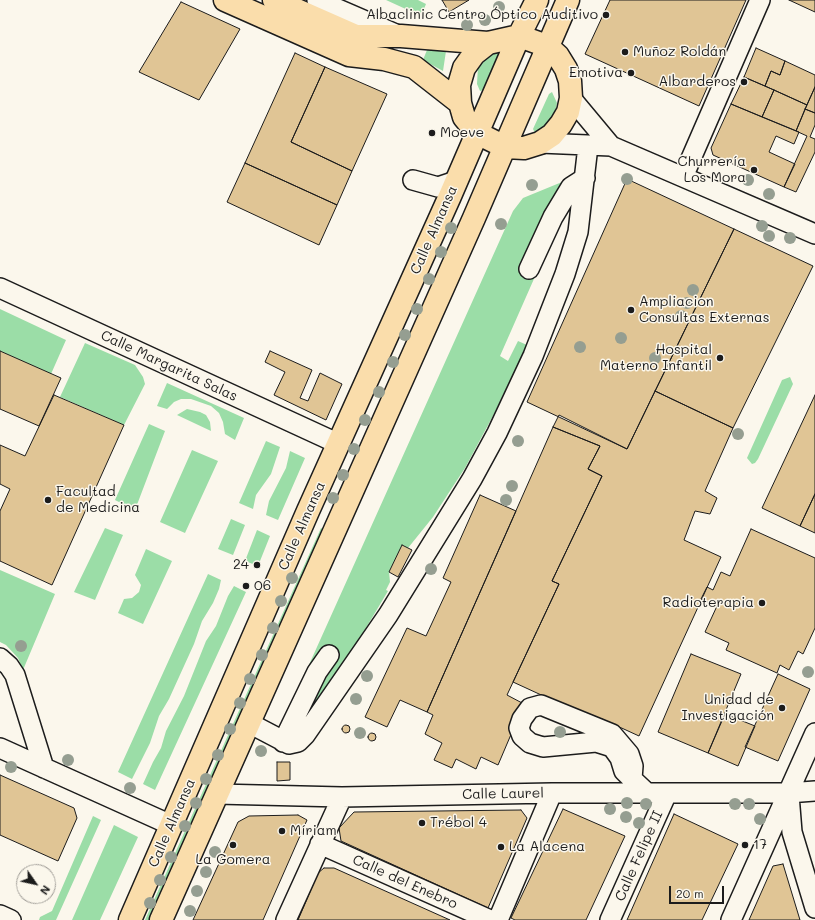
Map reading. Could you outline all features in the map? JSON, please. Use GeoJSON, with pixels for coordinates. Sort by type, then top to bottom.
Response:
{"type":"FeatureCollection","features":[{"type":"Feature","properties":{"kind":"main road"},"geometry":{"type":"LineString","coordinates":[[225,0],[349,55],[384,58],[414,67],[460,103]]}},
{"type":"Feature","properties":{"kind":"main road"},"geometry":{"type":"LineString","coordinates":[[274,0],[356,36],[401,36],[488,43],[519,36],[547,46],[558,56],[566,69],[570,81],[571,98],[568,112],[561,124],[552,135],[540,143],[524,148],[505,147],[477,134],[464,117],[460,103],[459,85],[464,68],[474,54],[488,43]]}},
{"type":"Feature","properties":{"kind":"main road","name":"Calle Almansa"},"geometry":{"type":"LineString","coordinates":[[130,920],[519,36],[537,0]]}},
{"type":"Feature","properties":{"kind":"main road"},"geometry":{"type":"LineString","coordinates":[[161,920],[505,147],[568,0]]}},
{"type":"Feature","properties":{"kind":"street"},"geometry":{"type":"LineString","coordinates":[[317,0],[401,36]]}},
{"type":"Feature","properties":{"kind":"street"},"geometry":{"type":"LineString","coordinates":[[683,177],[760,0]]}},
{"type":"Feature","properties":{"kind":"street"},"geometry":{"type":"LineString","coordinates":[[571,98],[611,146]]}},
{"type":"Feature","properties":{"kind":"street"},"geometry":{"type":"LineString","coordinates":[[540,143],[611,146],[815,234]]}},
{"type":"Feature","properties":{"kind":"street"},"geometry":{"type":"LineString","coordinates":[[249,723],[289,744],[298,742],[305,735],[388,615],[450,520],[499,434],[533,356],[565,274],[578,232],[588,146]]}},
{"type":"Feature","properties":{"kind":"street"},"geometry":{"type":"LineString","coordinates":[[529,269],[553,217],[571,187],[585,178]]}},
{"type":"Feature","properties":{"kind":"street"},"geometry":{"type":"LineString","coordinates":[[413,180],[438,187],[456,181]]}},
{"type":"Feature","properties":{"kind":"street","name":"Calle Margarita Salas"},"geometry":{"type":"LineString","coordinates":[[0,288],[339,444]]}},
{"type":"Feature","properties":{"kind":"street"},"geometry":{"type":"LineString","coordinates":[[284,742],[317,672],[329,655]]}},
{"type":"Feature","properties":{"kind":"street"},"geometry":{"type":"LineString","coordinates":[[0,658],[9,666],[15,675],[44,768]]}},
{"type":"Feature","properties":{"kind":"street"},"geometry":{"type":"LineString","coordinates":[[616,793],[632,779],[633,766],[629,754],[612,734],[541,704],[530,708],[522,719],[519,728],[522,736],[530,742],[543,746],[596,742],[612,747],[620,758],[624,771],[632,779],[647,793]]}},
{"type":"Feature","properties":{"kind":"street"},"geometry":{"type":"LineString","coordinates":[[731,920],[815,733]]}},
{"type":"Feature","properties":{"kind":"street"},"geometry":{"type":"LineString","coordinates":[[0,748],[171,825]]}},
{"type":"Feature","properties":{"kind":"street","name":"Calle Laurel"},"geometry":{"type":"LineString","coordinates":[[218,794],[342,797],[552,793],[788,793],[815,791]]}},
{"type":"Feature","properties":{"kind":"street","name":"Calle Felipe II"},"geometry":{"type":"LineString","coordinates":[[610,920],[667,792]]}},
{"type":"Feature","properties":{"kind":"street"},"geometry":{"type":"LineString","coordinates":[[498,920],[552,793]]}},
{"type":"Feature","properties":{"kind":"street"},"geometry":{"type":"LineString","coordinates":[[788,793],[792,832],[815,908]]}},
{"type":"Feature","properties":{"kind":"street"},"geometry":{"type":"LineString","coordinates":[[286,920],[342,797]]}},
{"type":"Feature","properties":{"kind":"street","name":"Calle del Enebro"},"geometry":{"type":"LineString","coordinates":[[320,844],[490,920]]}},
{"type":"Feature","properties":{"kind":"street"},"geometry":{"type":"LineString","coordinates":[[0,915],[11,920]]}},
{"type":"Feature","properties":{"kind":"green space"},"geometry":{"type":"Polygon","coordinates":[[[386,0],[418,0],[426,4],[421,16],[386,0]]]}},
{"type":"Feature","properties":{"kind":"green space"},"geometry":{"type":"Polygon","coordinates":[[[427,50],[446,51],[443,71],[423,60],[427,50]]]}},
{"type":"Feature","properties":{"kind":"green space"},"geometry":{"type":"Polygon","coordinates":[[[500,51],[484,90],[480,91],[477,84],[478,66],[490,52],[500,51]]]}},
{"type":"Feature","properties":{"kind":"green space"},"geometry":{"type":"Polygon","coordinates":[[[552,92],[557,103],[554,117],[541,131],[535,133],[533,129],[549,94],[552,92]]]}},
{"type":"Feature","properties":{"kind":"green space"},"geometry":{"type":"Polygon","coordinates":[[[562,182],[524,266],[537,272],[500,356],[508,361],[518,341],[527,345],[495,412],[465,468],[433,517],[408,548],[402,546],[389,572],[390,582],[386,590],[388,591],[351,653],[306,717],[290,707],[513,211],[523,198],[562,182]]]}},
{"type":"Feature","properties":{"kind":"green space"},"geometry":{"type":"Polygon","coordinates":[[[0,309],[66,340],[51,374],[0,351],[0,309]]]}},
{"type":"Feature","properties":{"kind":"green space"},"geometry":{"type":"Polygon","coordinates":[[[85,343],[135,365],[143,377],[145,384],[124,425],[60,397],[85,343]]]}},
{"type":"Feature","properties":{"kind":"green space"},"geometry":{"type":"Polygon","coordinates":[[[790,377],[793,384],[758,459],[752,464],[747,458],[782,380],[790,377]]]}},
{"type":"Feature","properties":{"kind":"green space"},"geometry":{"type":"Polygon","coordinates":[[[167,383],[244,418],[235,440],[225,434],[223,422],[219,413],[211,406],[191,399],[181,399],[174,402],[167,409],[157,406],[167,383]]]}},
{"type":"Feature","properties":{"kind":"green space"},"geometry":{"type":"Polygon","coordinates":[[[187,409],[206,415],[210,422],[211,431],[177,415],[187,409]]]}},
{"type":"Feature","properties":{"kind":"green space"},"geometry":{"type":"Polygon","coordinates":[[[149,424],[165,431],[135,510],[115,500],[149,424]]]}},
{"type":"Feature","properties":{"kind":"green space"},"geometry":{"type":"Polygon","coordinates":[[[266,441],[280,447],[271,474],[256,495],[253,509],[239,503],[266,441]]]}},
{"type":"Feature","properties":{"kind":"green space"},"geometry":{"type":"Polygon","coordinates":[[[192,450],[218,461],[185,533],[160,522],[192,450]]]}},
{"type":"Feature","properties":{"kind":"green space"},"geometry":{"type":"Polygon","coordinates":[[[290,451],[305,458],[278,520],[266,515],[269,501],[286,468],[290,451]]]}},
{"type":"Feature","properties":{"kind":"green space"},"geometry":{"type":"Polygon","coordinates":[[[231,519],[245,525],[233,555],[218,549],[231,519]]]}},
{"type":"Feature","properties":{"kind":"green space"},"geometry":{"type":"Polygon","coordinates":[[[105,528],[123,535],[95,600],[74,592],[105,528]]]}},
{"type":"Feature","properties":{"kind":"green space"},"geometry":{"type":"Polygon","coordinates":[[[321,528],[325,530],[150,920],[145,920],[321,528]]]}},
{"type":"Feature","properties":{"kind":"green space"},"geometry":{"type":"Polygon","coordinates":[[[257,530],[270,536],[258,566],[245,561],[257,530]]]}},
{"type":"Feature","properties":{"kind":"green space"},"geometry":{"type":"Polygon","coordinates":[[[146,549],[172,561],[143,624],[118,613],[124,599],[132,598],[139,592],[141,585],[135,575],[146,549]]]}},
{"type":"Feature","properties":{"kind":"green space"},"geometry":{"type":"Polygon","coordinates":[[[0,570],[55,594],[23,670],[18,658],[6,645],[0,642],[0,570]]]}},
{"type":"Feature","properties":{"kind":"green space"},"geometry":{"type":"Polygon","coordinates":[[[208,574],[221,580],[219,589],[213,603],[202,621],[194,644],[169,699],[159,716],[150,743],[132,779],[118,772],[208,574]]]}},
{"type":"Feature","properties":{"kind":"green space"},"geometry":{"type":"Polygon","coordinates":[[[234,586],[246,592],[155,790],[143,784],[161,748],[166,731],[184,696],[206,641],[216,626],[228,596],[234,586]]]}},
{"type":"Feature","properties":{"kind":"green space"},"geometry":{"type":"Polygon","coordinates":[[[93,816],[101,820],[56,920],[39,920],[40,917],[52,911],[93,816]]]}},
{"type":"Feature","properties":{"kind":"green space"},"geometry":{"type":"Polygon","coordinates":[[[114,825],[138,837],[100,920],[72,920],[114,825]]]}},
{"type":"Feature","properties":{"kind":"building"},"geometry":{"type":"Polygon","coordinates":[[[442,0],[469,0],[449,12],[442,0]]]}},
{"type":"Feature","properties":{"kind":"building"},"geometry":{"type":"Polygon","coordinates":[[[610,0],[746,0],[699,106],[585,54],[610,0]]]}},
{"type":"Feature","properties":{"kind":"building"},"geometry":{"type":"Polygon","coordinates":[[[789,0],[815,0],[815,12],[789,0]]]}},
{"type":"Feature","properties":{"kind":"building"},"geometry":{"type":"Polygon","coordinates":[[[181,2],[240,29],[199,100],[139,72],[181,2]]]}},
{"type":"Feature","properties":{"kind":"building"},"geometry":{"type":"Polygon","coordinates":[[[756,48],[785,61],[780,75],[771,71],[765,86],[744,77],[756,48]]]}},
{"type":"Feature","properties":{"kind":"building"},"geometry":{"type":"Polygon","coordinates":[[[295,53],[325,67],[291,142],[352,171],[337,205],[245,163],[295,53]]]}},
{"type":"Feature","properties":{"kind":"building"},"geometry":{"type":"Polygon","coordinates":[[[785,61],[815,75],[815,87],[807,105],[765,86],[771,71],[780,75],[785,61]]]}},
{"type":"Feature","properties":{"kind":"building"},"geometry":{"type":"Polygon","coordinates":[[[325,67],[387,94],[352,171],[291,142],[325,67]]]}},
{"type":"Feature","properties":{"kind":"building"},"geometry":{"type":"Polygon","coordinates":[[[744,77],[774,90],[762,117],[731,104],[744,77]]]}},
{"type":"Feature","properties":{"kind":"building"},"geometry":{"type":"Polygon","coordinates":[[[815,87],[815,113],[805,109],[815,87]]]}},
{"type":"Feature","properties":{"kind":"building"},"geometry":{"type":"Polygon","coordinates":[[[774,90],[807,105],[796,131],[762,117],[774,90]]]}},
{"type":"Feature","properties":{"kind":"building"},"geometry":{"type":"Polygon","coordinates":[[[731,104],[799,132],[794,144],[776,136],[769,152],[795,164],[784,187],[713,155],[711,148],[731,104]]]}},
{"type":"Feature","properties":{"kind":"building"},"geometry":{"type":"Polygon","coordinates":[[[805,109],[815,113],[815,125],[810,137],[815,139],[815,152],[796,192],[784,187],[807,136],[796,131],[805,109]]]}},
{"type":"Feature","properties":{"kind":"building"},"geometry":{"type":"Polygon","coordinates":[[[245,163],[337,205],[319,245],[227,202],[245,163]]]}},
{"type":"Feature","properties":{"kind":"building","name":"Ampliacion Consultas Externas"},"geometry":{"type":"Polygon","coordinates":[[[627,179],[734,229],[627,449],[527,402],[627,179]]]}},
{"type":"Feature","properties":{"kind":"building","name":"Hospital Materno Infantil"},"geometry":{"type":"Polygon","coordinates":[[[734,229],[813,266],[733,428],[655,391],[734,229]]]}},
{"type":"Feature","properties":{"kind":"building"},"geometry":{"type":"Polygon","coordinates":[[[0,351],[61,378],[39,426],[0,409],[0,351]]]}},
{"type":"Feature","properties":{"kind":"building"},"geometry":{"type":"Polygon","coordinates":[[[270,351],[312,370],[300,398],[308,401],[320,373],[342,384],[326,420],[274,395],[285,372],[265,362],[270,351]]]}},
{"type":"Feature","properties":{"kind":"building"},"geometry":{"type":"Polygon","coordinates":[[[655,391],[733,428],[705,491],[717,498],[710,514],[695,511],[684,540],[721,557],[639,736],[602,719],[600,722],[513,682],[559,584],[552,581],[602,476],[588,469],[600,446],[553,427],[559,415],[627,449],[655,391]]]}},
{"type":"Feature","properties":{"kind":"building","name":"Facultad de Medicina"},"geometry":{"type":"Polygon","coordinates":[[[54,395],[124,425],[52,585],[0,561],[0,511],[10,489],[0,484],[0,445],[25,456],[54,395]]]}},
{"type":"Feature","properties":{"kind":"building"},"geometry":{"type":"Polygon","coordinates":[[[815,395],[815,494],[800,526],[762,508],[815,395]]]}},
{"type":"Feature","properties":{"kind":"building"},"geometry":{"type":"Polygon","coordinates":[[[553,427],[600,446],[588,469],[602,476],[552,581],[559,584],[507,695],[524,704],[498,765],[481,757],[476,769],[456,759],[452,768],[434,760],[442,743],[425,734],[433,715],[427,712],[553,427]]]}},
{"type":"Feature","properties":{"kind":"building"},"geometry":{"type":"Polygon","coordinates":[[[815,494],[815,533],[800,526],[815,494]]]}},
{"type":"Feature","properties":{"kind":"building"},"geometry":{"type":"Polygon","coordinates":[[[480,495],[516,511],[427,712],[400,700],[387,727],[365,717],[407,628],[426,636],[451,582],[443,578],[480,495]]]}},
{"type":"Feature","properties":{"kind":"building","name":"Radioterapia"},"geometry":{"type":"Polygon","coordinates":[[[751,529],[815,558],[815,628],[803,654],[798,651],[789,670],[780,665],[777,673],[726,650],[729,643],[705,632],[717,606],[701,599],[707,587],[713,590],[721,572],[730,576],[751,529]]]}},
{"type":"Feature","properties":{"kind":"building"},"geometry":{"type":"Polygon","coordinates":[[[402,545],[412,550],[398,577],[389,572],[402,545]]]}},
{"type":"Feature","properties":{"kind":"building"},"geometry":{"type":"Polygon","coordinates":[[[691,654],[741,674],[708,753],[658,732],[691,654]]]}},
{"type":"Feature","properties":{"kind":"building","name":"Unidad de Investigación"},"geometry":{"type":"Polygon","coordinates":[[[778,674],[810,689],[778,761],[745,747],[778,674]]]}},
{"type":"Feature","properties":{"kind":"building"},"geometry":{"type":"Polygon","coordinates":[[[725,714],[755,726],[738,766],[708,753],[725,714]]]}},
{"type":"Feature","properties":{"kind":"building"},"geometry":{"type":"Polygon","coordinates":[[[346,725],[349,726],[349,732],[346,733],[343,732],[342,729],[343,726],[346,725]]]}},
{"type":"Feature","properties":{"kind":"building"},"geometry":{"type":"Polygon","coordinates":[[[372,733],[375,734],[375,740],[372,741],[369,740],[368,737],[369,734],[372,733]]]}},
{"type":"Feature","properties":{"kind":"building"},"geometry":{"type":"Polygon","coordinates":[[[277,762],[290,762],[290,780],[277,781],[277,762]]]}},
{"type":"Feature","properties":{"kind":"building"},"geometry":{"type":"Polygon","coordinates":[[[0,775],[74,808],[77,818],[58,861],[0,835],[0,775]]]}},
{"type":"Feature","properties":{"kind":"building"},"geometry":{"type":"Polygon","coordinates":[[[563,809],[625,836],[586,920],[515,920],[511,918],[563,809]]]}},
{"type":"Feature","properties":{"kind":"building"},"geometry":{"type":"Polygon","coordinates":[[[521,810],[527,818],[488,908],[341,841],[339,828],[354,812],[521,810]]]}},
{"type":"Feature","properties":{"kind":"building"},"geometry":{"type":"Polygon","coordinates":[[[674,814],[738,844],[702,920],[627,920],[674,814]]]}},
{"type":"Feature","properties":{"kind":"building"},"geometry":{"type":"Polygon","coordinates":[[[298,815],[307,820],[263,920],[193,920],[238,822],[249,816],[298,815]]]}},
{"type":"Feature","properties":{"kind":"building"},"geometry":{"type":"Polygon","coordinates":[[[783,864],[800,920],[749,920],[773,866],[783,864]]]}},
{"type":"Feature","properties":{"kind":"building"},"geometry":{"type":"Polygon","coordinates":[[[324,868],[334,868],[450,920],[298,920],[318,873],[324,868]]]}},
{"type":"Feature","properties":{"kind":"place","name":"Albaclinic Centro Óptico Auditivo"},"geometry":{"type":"Point","coordinates":[606,15]}},
{"type":"Feature","properties":{"kind":"place","name":"Muñoz Roldán"},"geometry":{"type":"Point","coordinates":[625,52]}},
{"type":"Feature","properties":{"kind":"place","name":"Emotiva"},"geometry":{"type":"Point","coordinates":[631,73]}},
{"type":"Feature","properties":{"kind":"place","name":"Albarderos"},"geometry":{"type":"Point","coordinates":[744,82]}},
{"type":"Feature","properties":{"kind":"place","name":"Moeve"},"geometry":{"type":"Point","coordinates":[432,133]}},
{"type":"Feature","properties":{"kind":"place","name":"Churrería Los Mora"},"geometry":{"type":"Point","coordinates":[754,170]}},
{"type":"Feature","properties":{"kind":"place","name":"Ampliacion Consultas Externas"},"geometry":{"type":"Point","coordinates":[631,310]}},
{"type":"Feature","properties":{"kind":"place","name":"Hospital Materno Infantil"},"geometry":{"type":"Point","coordinates":[720,358]}},
{"type":"Feature","properties":{"kind":"place","name":"Facultad de Medicina"},"geometry":{"type":"Point","coordinates":[48,500]}},
{"type":"Feature","properties":{"kind":"place","name":"24"},"geometry":{"type":"Point","coordinates":[257,565]}},
{"type":"Feature","properties":{"kind":"place","name":"06"},"geometry":{"type":"Point","coordinates":[246,586]}},
{"type":"Feature","properties":{"kind":"place","name":"Radioterapia"},"geometry":{"type":"Point","coordinates":[762,603]}},
{"type":"Feature","properties":{"kind":"place","name":"Unidad de Investigación"},"geometry":{"type":"Point","coordinates":[782,708]}},
{"type":"Feature","properties":{"kind":"place","name":"Trébol 4"},"geometry":{"type":"Point","coordinates":[422,823]}},
{"type":"Feature","properties":{"kind":"place","name":"Míriam"},"geometry":{"type":"Point","coordinates":[282,831]}},
{"type":"Feature","properties":{"kind":"place","name":"La Gomera"},"geometry":{"type":"Point","coordinates":[233,845]}},
{"type":"Feature","properties":{"kind":"place","name":"17"},"geometry":{"type":"Point","coordinates":[745,845]}},
{"type":"Feature","properties":{"kind":"place","name":"La Alacena"},"geometry":{"type":"Point","coordinates":[501,847]}}]}
